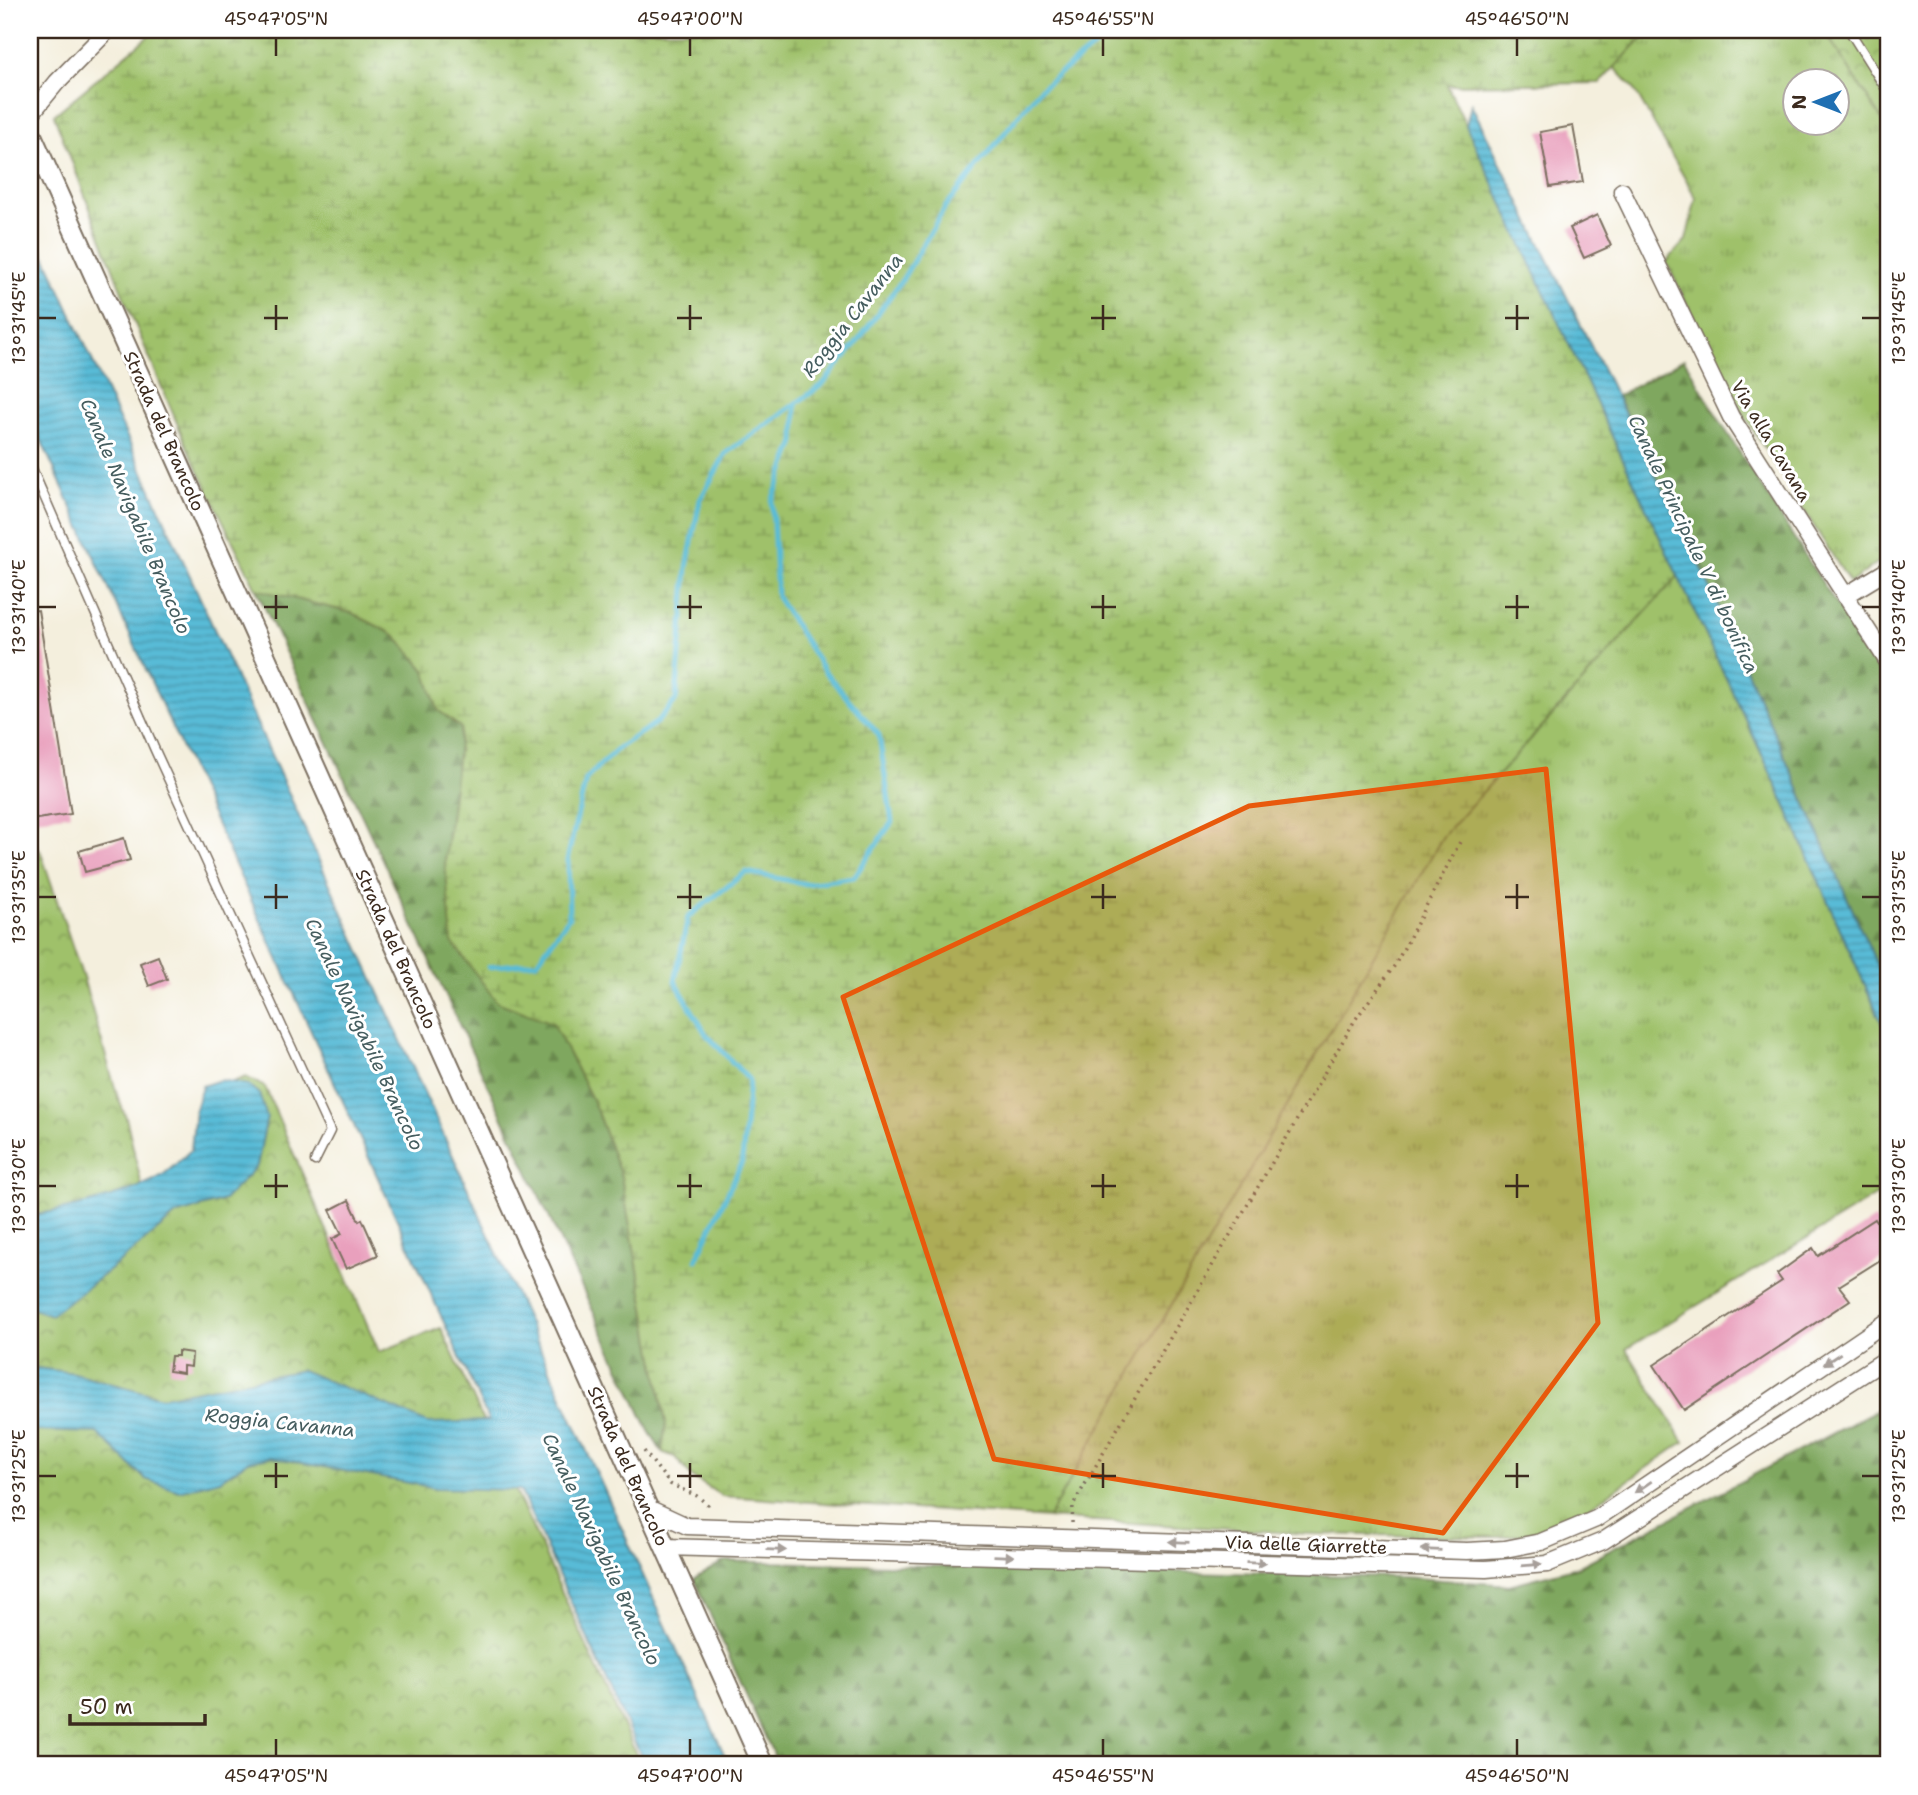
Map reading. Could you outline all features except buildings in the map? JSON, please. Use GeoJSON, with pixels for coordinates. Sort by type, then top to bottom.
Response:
{"type":"FeatureCollection","features":[{"type":"Feature","properties":{"kind":"street"},"geometry":{"type":"LineString","coordinates":[[30,116],[57,82],[108,30]]}},
{"type":"Feature","properties":{"kind":"street","name":"Strada del Brancolo"},"geometry":{"type":"LineString","coordinates":[[30,132],[763,1765]]}},
{"type":"Feature","properties":{"kind":"street","name":"Via alla Cavana"},"geometry":{"type":"LineString","coordinates":[[1622,191],[1731,417],[1888,662]]}},
{"type":"Feature","properties":{"kind":"street"},"geometry":{"type":"LineString","coordinates":[[1845,596],[1888,570]]}},
{"type":"Feature","properties":{"kind":"street","name":"Via delle Giarrette"},"geometry":{"type":"LineString","coordinates":[[650,1515],[687,1526],[1071,1539],[1504,1549],[1541,1542],[1596,1519],[1888,1321]]}},
{"type":"Feature","properties":{"kind":"street","name":"Via delle Giarrette"},"geometry":{"type":"LineString","coordinates":[[664,1547],[1486,1569],[1546,1564],[1603,1541],[1888,1358]]}},
{"type":"Feature","properties":{"kind":"street"},"geometry":{"type":"LineString","coordinates":[[677,1574],[682,1559],[695,1548]]}},
{"type":"Feature","properties":{"kind":"lane"},"geometry":{"type":"LineString","coordinates":[[1849,30],[1888,92]]}},
{"type":"Feature","properties":{"kind":"lane"},"geometry":{"type":"LineString","coordinates":[[30,464],[155,750],[330,1131],[315,1161]]}},
{"type":"Feature","properties":{"kind":"path"},"geometry":{"type":"LineString","coordinates":[[1071,1539],[1073,1505],[1355,1020],[1395,965],[1461,840]]}},
{"type":"Feature","properties":{"kind":"highlighted area"},"geometry":{"type":"Polygon","coordinates":[[[1546,769],[1598,1323],[1443,1533],[994,1459],[843,997],[1249,806],[1546,769]]]}},
{"type":"Feature","properties":{"kind":"green space"},"geometry":{"type":"Polygon","coordinates":[[[156,30],[1654,30],[1639,41],[1600,83],[1447,85],[1678,576],[1443,836],[1048,1518],[722,1496],[692,1477],[675,1457],[662,1452],[666,1423],[621,1176],[593,1101],[553,1023],[497,1002],[452,942],[445,861],[461,728],[438,710],[425,670],[395,635],[352,613],[256,589],[188,449],[127,305],[54,115],[156,30]]]}},
{"type":"Feature","properties":{"kind":"green space"},"geometry":{"type":"Polygon","coordinates":[[[1655,30],[1824,30],[1847,66],[1782,66],[1782,136],[1852,136],[1852,73],[1888,129],[1888,555],[1850,583],[1743,414],[1666,262],[1686,240],[1696,198],[1633,87],[1614,67],[1635,45],[1655,30]]]}},
{"type":"Feature","properties":{"kind":"green space"},"geometry":{"type":"Polygon","coordinates":[[[1824,30],[1888,30],[1888,129],[1852,73],[1852,66],[1847,66],[1824,30]]]}},
{"type":"Feature","properties":{"kind":"green space"},"geometry":{"type":"Polygon","coordinates":[[[1684,359],[1721,423],[1888,686],[1888,990],[1699,563],[1617,396],[1684,359]]]}},
{"type":"Feature","properties":{"kind":"green space"},"geometry":{"type":"Polygon","coordinates":[[[1678,576],[1775,782],[1888,1037],[1888,1211],[1877,1195],[1626,1349],[1684,1442],[1590,1507],[1535,1533],[1499,1537],[1310,1534],[1048,1518],[1443,836],[1678,576]]]}},
{"type":"Feature","properties":{"kind":"green space"},"geometry":{"type":"Polygon","coordinates":[[[256,589],[352,613],[395,635],[425,670],[438,710],[461,728],[445,861],[497,1002],[553,1023],[593,1101],[621,1176],[666,1423],[662,1452],[649,1431],[256,589]]]}},
{"type":"Feature","properties":{"kind":"green space"},"geometry":{"type":"Polygon","coordinates":[[[35,842],[83,978],[126,1117],[143,1191],[186,1177],[230,1083],[246,1077],[265,1087],[379,1352],[441,1328],[641,1765],[30,1765],[30,843],[35,842]]]}},
{"type":"Feature","properties":{"kind":"green space"},"geometry":{"type":"Polygon","coordinates":[[[1888,1404],[1888,1765],[778,1765],[694,1579],[724,1561],[1402,1577],[1509,1585],[1578,1567],[1888,1404]]]}},
{"type":"Feature","properties":{"kind":"water"},"geometry":{"type":"Polygon","coordinates":[[[1471,104],[1699,563],[1888,990],[1888,1037],[1775,782],[1466,126],[1471,104]]]}},
{"type":"Feature","properties":{"kind":"water","name":"Canale Navigabile Brancolo"},"geometry":{"type":"Polygon","coordinates":[[[30,223],[729,1765],[645,1765],[520,1490],[436,1488],[270,1457],[248,1461],[220,1480],[179,1491],[145,1479],[97,1433],[30,1431],[30,1367],[74,1373],[162,1397],[302,1370],[428,1423],[489,1421],[30,416],[30,223]]]}},
{"type":"Feature","properties":{"kind":"water"},"geometry":{"type":"Polygon","coordinates":[[[220,1080],[249,1085],[259,1094],[267,1117],[257,1166],[224,1200],[176,1215],[51,1315],[30,1308],[30,1216],[108,1198],[163,1175],[191,1150],[195,1110],[202,1086],[220,1080]]]}},
{"type":"Feature","properties":{"kind":"waterway","name":"Roggia Cavanna"},"geometry":{"type":"LineString","coordinates":[[489,967],[537,962],[569,917],[568,856],[586,779],[618,748],[657,722],[676,700],[687,567],[700,500],[726,453],[822,385],[902,280],[946,206],[1039,90],[1115,30]]}},
{"type":"Feature","properties":{"kind":"waterway"},"geometry":{"type":"LineString","coordinates":[[696,1260],[742,1162],[749,1080],[706,1034],[675,981],[688,917],[746,872],[806,884],[854,877],[892,822],[879,735],[825,672],[777,597],[772,501],[795,442],[796,404]]}},
{"type":"Feature","properties":{"kind":"water label","name":"Canale Principale V di bonifica"},"geometry":{"type":"Point","coordinates":[1694,544]}}]}
